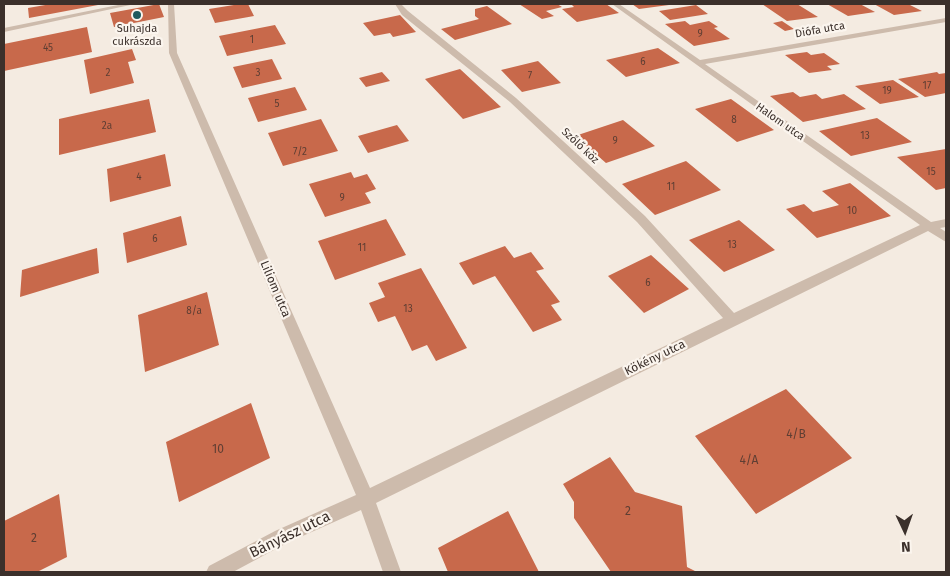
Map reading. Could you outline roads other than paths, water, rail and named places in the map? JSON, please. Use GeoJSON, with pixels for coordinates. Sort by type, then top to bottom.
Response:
{"type":"FeatureCollection","features":[{"type":"Feature","properties":{"kind":"street"},"geometry":{"type":"LineString","coordinates":[[4,30],[132,4]]}},
{"type":"Feature","properties":{"kind":"street","name":"Liliom utca"},"geometry":{"type":"LineString","coordinates":[[171,4],[173,53],[366,500],[392,572]]}},
{"type":"Feature","properties":{"kind":"street","name":"Szőlő köz"},"geometry":{"type":"LineString","coordinates":[[398,4],[405,13],[513,100],[641,219],[732,320]]}},
{"type":"Feature","properties":{"kind":"street","name":"Halom utca"},"geometry":{"type":"LineString","coordinates":[[615,4],[946,238]]}},
{"type":"Feature","properties":{"kind":"street","name":"Diófa utca"},"geometry":{"type":"LineString","coordinates":[[697,63],[946,20]]}},
{"type":"Feature","properties":{"kind":"street","name":"Kökény utca"},"geometry":{"type":"LineString","coordinates":[[366,500],[732,320],[929,226],[946,223]]}},
{"type":"Feature","properties":{"kind":"street","name":"Bányász utca"},"geometry":{"type":"LineString","coordinates":[[215,572],[281,537],[366,500]]}},
{"type":"Feature","properties":{"kind":"place","name":"Suhajda cukrászda"},"geometry":{"type":"Point","coordinates":[137,15]}}]}
